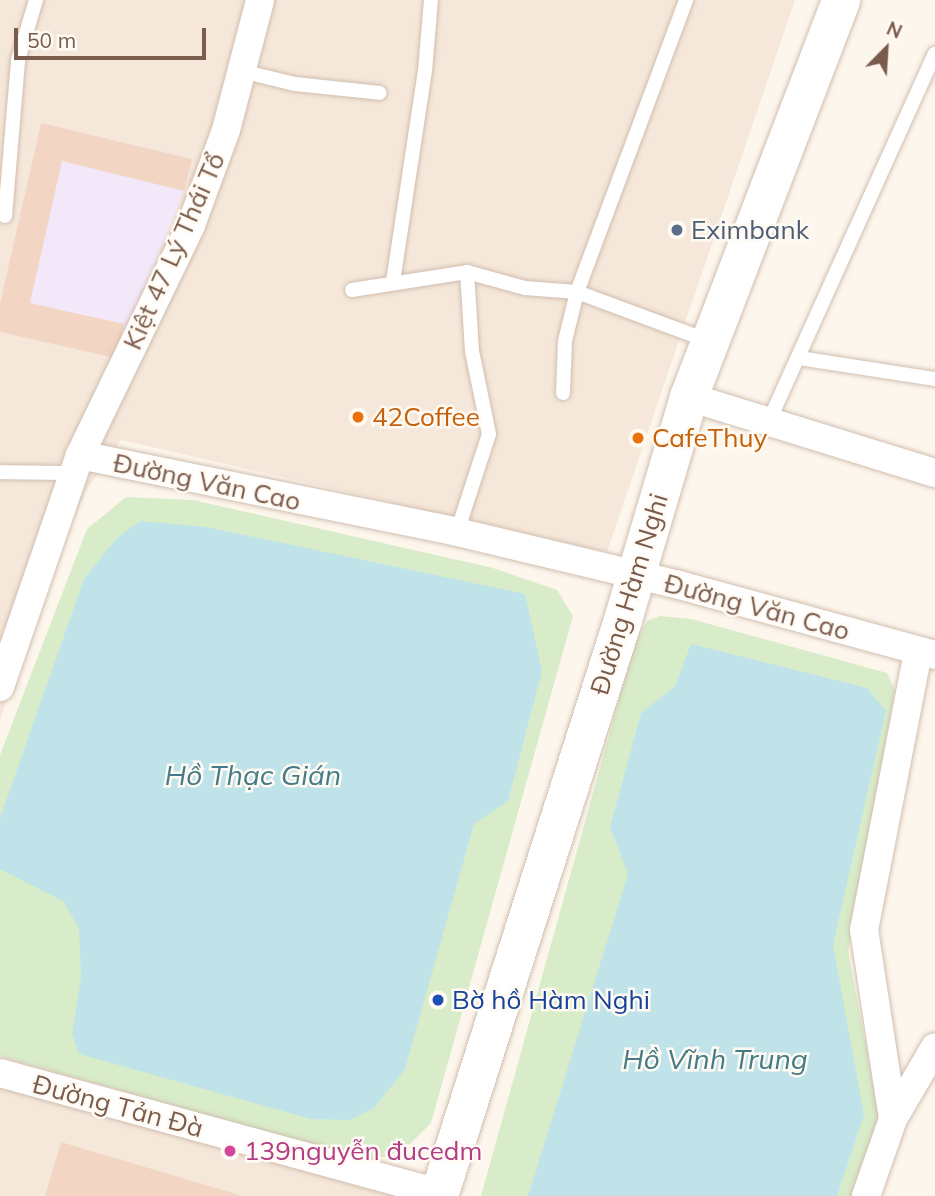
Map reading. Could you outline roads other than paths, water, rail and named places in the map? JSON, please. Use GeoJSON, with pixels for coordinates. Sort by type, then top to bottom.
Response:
{"type":"FeatureCollection","features":[{"type":"Feature","properties":{"kind":"main road","name":"Đường Hàm Nghi"},"geometry":{"type":"LineString","coordinates":[[439,1195],[637,576],[689,397],[841,0]]}},
{"type":"Feature","properties":{"kind":"street","name":"Kiệt 47 Lý Thái Tổ"},"geometry":{"type":"LineString","coordinates":[[77,464],[191,225],[226,130],[260,0]]}},
{"type":"Feature","properties":{"kind":"street"},"geometry":{"type":"LineString","coordinates":[[689,397],[935,473]]}},
{"type":"Feature","properties":{"kind":"street","name":"Đường Văn Cao"},"geometry":{"type":"LineString","coordinates":[[77,464],[457,532],[637,576],[927,653]]}},
{"type":"Feature","properties":{"kind":"street"},"geometry":{"type":"LineString","coordinates":[[0,687],[77,464]]}},
{"type":"Feature","properties":{"kind":"street"},"geometry":{"type":"LineString","coordinates":[[893,1119],[863,930],[927,653]]}},
{"type":"Feature","properties":{"kind":"street"},"geometry":{"type":"LineString","coordinates":[[866,1196],[893,1119],[935,1047]]}},
{"type":"Feature","properties":{"kind":"street","name":"Đường Tản Đà"},"geometry":{"type":"LineString","coordinates":[[0,1073],[439,1195]]}},
{"type":"Feature","properties":{"kind":"lane"},"geometry":{"type":"LineString","coordinates":[[5,216],[18,60],[36,0]]}},
{"type":"Feature","properties":{"kind":"lane"},"geometry":{"type":"LineString","coordinates":[[393,282],[425,71],[431,0]]}},
{"type":"Feature","properties":{"kind":"lane"},"geometry":{"type":"LineString","coordinates":[[563,393],[565,341],[576,292],[686,0]]}},
{"type":"Feature","properties":{"kind":"lane"},"geometry":{"type":"LineString","coordinates":[[769,422],[935,54]]}},
{"type":"Feature","properties":{"kind":"lane"},"geometry":{"type":"LineString","coordinates":[[241,71],[295,84],[380,93]]}},
{"type":"Feature","properties":{"kind":"lane"},"geometry":{"type":"LineString","coordinates":[[457,532],[489,434],[472,351],[467,272]]}},
{"type":"Feature","properties":{"kind":"lane"},"geometry":{"type":"LineString","coordinates":[[352,290],[467,272],[525,288],[576,292],[710,342]]}},
{"type":"Feature","properties":{"kind":"lane"},"geometry":{"type":"LineString","coordinates":[[799,358],[935,379]]}},
{"type":"Feature","properties":{"kind":"lane"},"geometry":{"type":"LineString","coordinates":[[0,472],[77,464]]}},
{"type":"Feature","properties":{"kind":"water","name":"Hồ Thạc Gián"},"geometry":{"type":"Polygon","coordinates":[[[140,521],[206,527],[525,594],[542,671],[508,801],[474,824],[405,1069],[374,1108],[350,1120],[311,1119],[79,1054],[72,1034],[81,978],[79,928],[63,901],[0,869],[0,818],[84,579],[117,538],[140,521]]]}},
{"type":"Feature","properties":{"kind":"water","name":"Hồ Vĩnh Trung"},"geometry":{"type":"Polygon","coordinates":[[[691,644],[867,688],[886,711],[833,945],[864,1115],[837,1196],[528,1196],[628,874],[610,827],[641,713],[675,686],[691,644]]]}},
{"type":"Feature","properties":{"kind":"place","name":"Eximbank"},"geometry":{"type":"Point","coordinates":[677,230]}},
{"type":"Feature","properties":{"kind":"place","name":"42Coffee"},"geometry":{"type":"Point","coordinates":[358,417]}},
{"type":"Feature","properties":{"kind":"place","name":"CafeThuy"},"geometry":{"type":"Point","coordinates":[638,438]}},
{"type":"Feature","properties":{"kind":"place","name":"Bờ hồ Hàm Nghi"},"geometry":{"type":"Point","coordinates":[438,1000]}},
{"type":"Feature","properties":{"kind":"place","name":"139nguyễn đucedm"},"geometry":{"type":"Point","coordinates":[230,1151]}}]}
